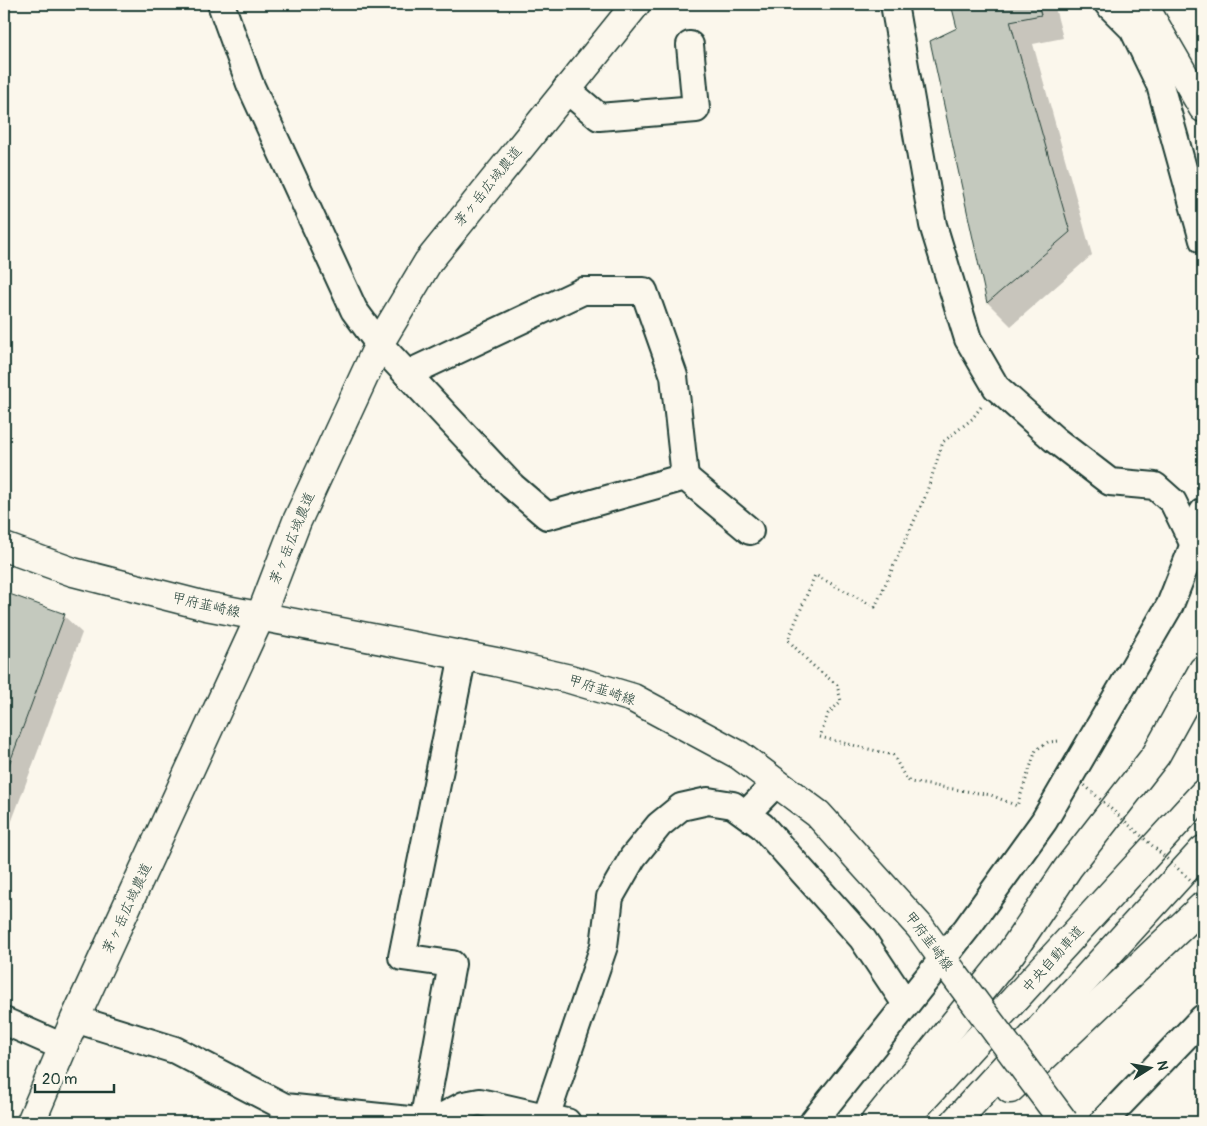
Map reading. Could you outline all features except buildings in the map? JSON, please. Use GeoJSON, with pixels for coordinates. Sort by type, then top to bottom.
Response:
{"type":"FeatureCollection","features":[{"type":"Feature","properties":{"kind":"main road","name":"茅ヶ岳広域農道"},"geometry":{"type":"LineString","coordinates":[[31,1122],[75,1020],[260,617],[297,522],[379,344],[428,262],[566,88],[636,4]]}},
{"type":"Feature","properties":{"kind":"main road"},"geometry":{"type":"LineString","coordinates":[[1143,4],[1203,108]]}},
{"type":"Feature","properties":{"kind":"main road","name":"甲府韮崎線"},"geometry":{"type":"LineString","coordinates":[[4,547],[73,572],[206,606],[463,655],[570,679],[634,698],[739,755],[818,814],[920,927],[1064,1122]]}},
{"type":"Feature","properties":{"kind":"main road"},"geometry":{"type":"LineString","coordinates":[[875,1122],[1012,953],[1068,868],[1156,755],[1203,670]]}},
{"type":"Feature","properties":{"kind":"main road","name":"中央自動車道"},"geometry":{"type":"LineString","coordinates":[[902,1122],[1203,794]]}},
{"type":"Feature","properties":{"kind":"main road"},"geometry":{"type":"LineString","coordinates":[[955,1122],[1203,850]]}},
{"type":"Feature","properties":{"kind":"main road"},"geometry":{"type":"LineString","coordinates":[[974,1122],[1203,906]]}},
{"type":"Feature","properties":{"kind":"street"},"geometry":{"type":"LineString","coordinates":[[221,4],[250,84],[354,310],[379,344],[512,486],[547,516],[684,477]]}},
{"type":"Feature","properties":{"kind":"street"},"geometry":{"type":"LineString","coordinates":[[894,4],[933,225],[968,339],[996,387],[1054,439],[1110,482],[1155,486],[1173,502],[1194,545]]}},
{"type":"Feature","properties":{"kind":"street"},"geometry":{"type":"LineString","coordinates":[[1108,4],[1133,29],[1160,85],[1203,240]]}},
{"type":"Feature","properties":{"kind":"street"},"geometry":{"type":"LineString","coordinates":[[566,88],[599,116],[696,109],[690,45]]}},
{"type":"Feature","properties":{"kind":"street"},"geometry":{"type":"LineString","coordinates":[[407,374],[583,291],[644,291],[674,376],[684,477],[750,530]]}},
{"type":"Feature","properties":{"kind":"street"},"geometry":{"type":"LineString","coordinates":[[813,1122],[906,1004],[948,966],[1044,821],[1170,605],[1194,545],[1203,512]]}},
{"type":"Feature","properties":{"kind":"street"},"geometry":{"type":"LineString","coordinates":[[423,1122],[452,964],[402,957],[463,655]]}},
{"type":"Feature","properties":{"kind":"street"},"geometry":{"type":"LineString","coordinates":[[746,814],[776,783]]}},
{"type":"Feature","properties":{"kind":"street"},"geometry":{"type":"LineString","coordinates":[[432,1122],[464,1105],[480,1102],[556,1120],[604,946],[610,897],[633,857],[659,825],[681,807],[708,800],[733,805],[762,826],[776,840],[862,938],[906,1004]]}},
{"type":"Feature","properties":{"kind":"street"},"geometry":{"type":"LineString","coordinates":[[1103,1122],[1203,1018]]}},
{"type":"Feature","properties":{"kind":"street"},"geometry":{"type":"LineString","coordinates":[[75,1020],[174,1050],[285,1107],[428,1122]]}},
{"type":"Feature","properties":{"kind":"street"},"geometry":{"type":"LineString","coordinates":[[4,1021],[63,1047]]}},
{"type":"Feature","properties":{"kind":"path"},"geometry":{"type":"LineString","coordinates":[[996,387],[972,419],[943,442],[925,497],[875,607],[815,576],[788,640],[811,664],[837,684],[841,701],[828,714],[820,737],[893,756],[902,768],[904,777],[910,782],[991,795],[1017,806],[1036,750],[1048,742],[1062,741]]}},
{"type":"Feature","properties":{"kind":"path"},"geometry":{"type":"LineString","coordinates":[[1081,782],[1203,891]]}}]}
